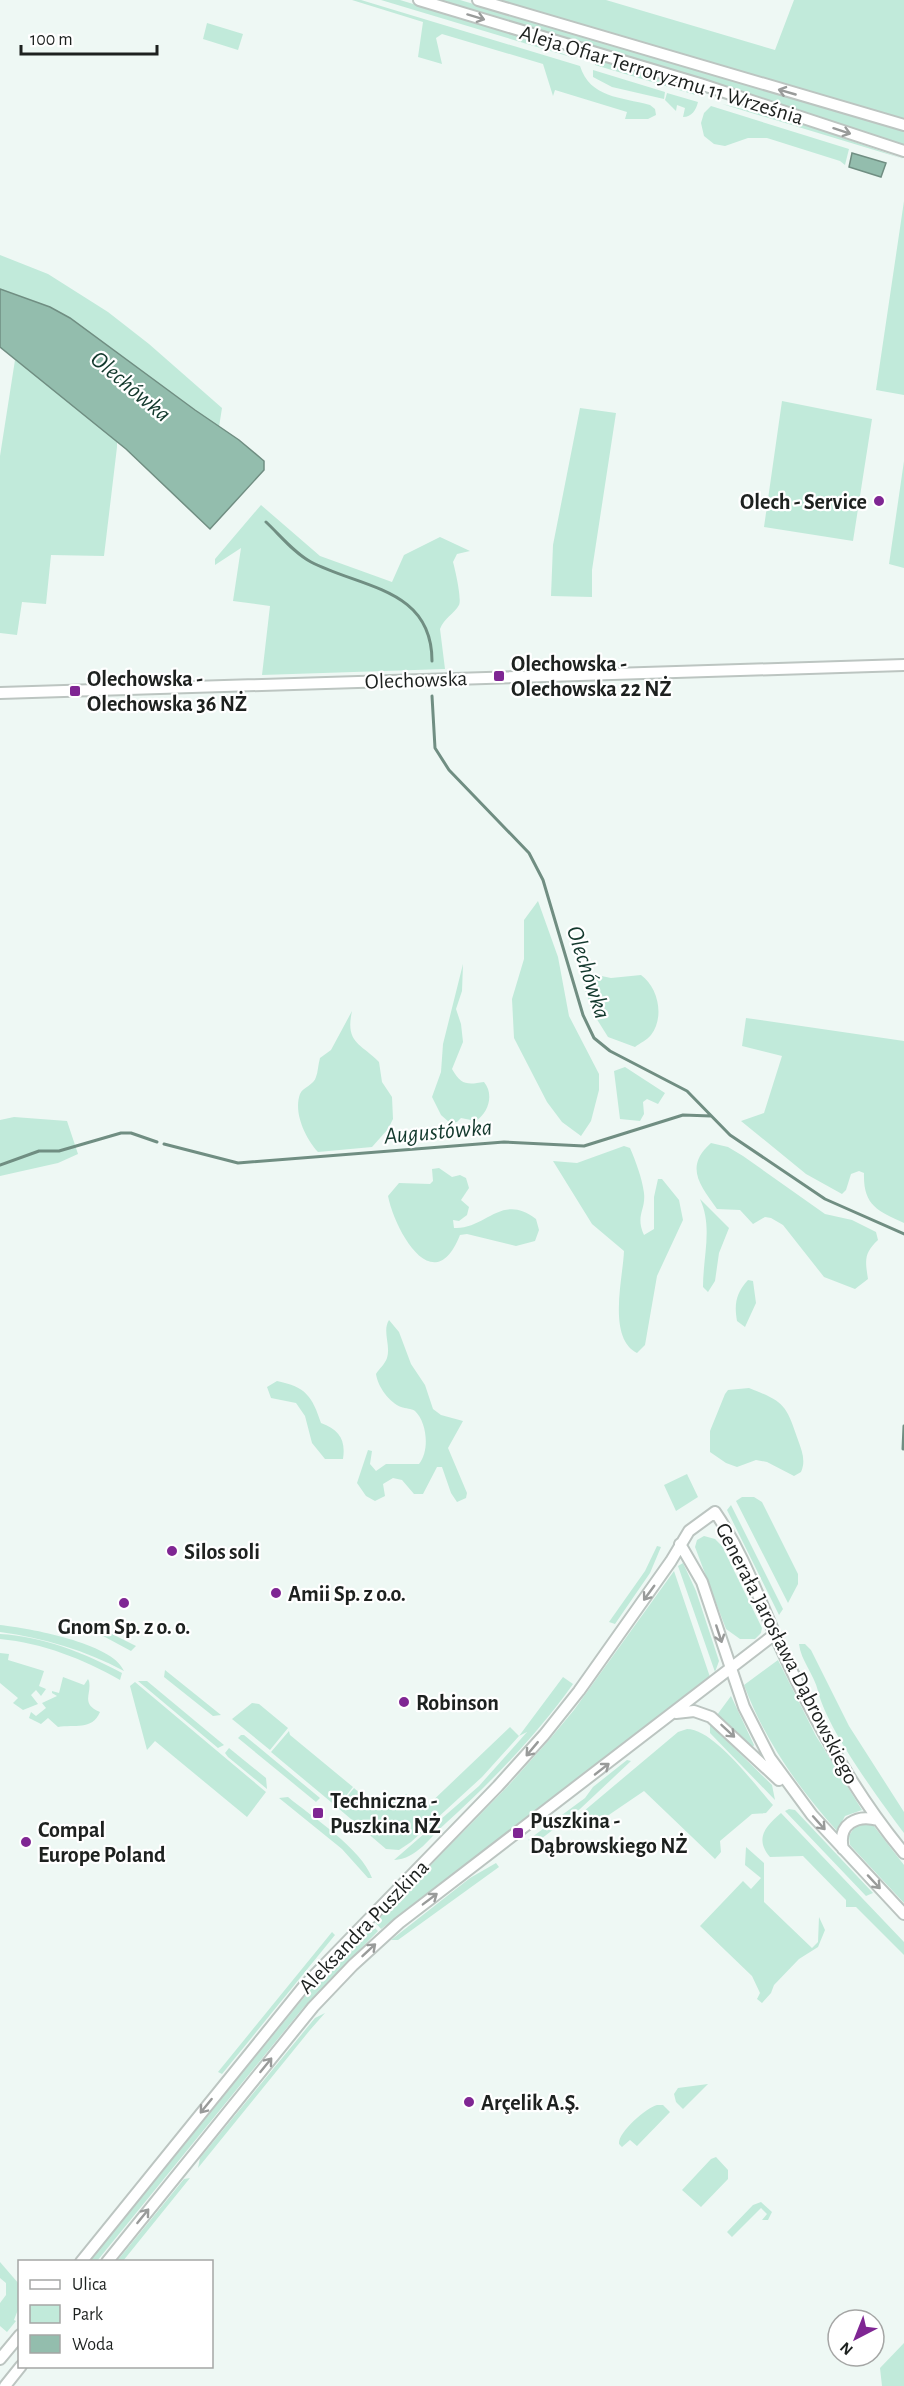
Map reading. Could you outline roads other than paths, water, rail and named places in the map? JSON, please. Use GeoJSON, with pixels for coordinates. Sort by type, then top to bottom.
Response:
{"type":"FeatureCollection","features":[{"type":"Feature","properties":{"kind":"main road","name":"Aleja Ofiar Terroryzmu 11 Września"},"geometry":{"type":"LineString","coordinates":[[419,0],[700,84],[904,151]]}},
{"type":"Feature","properties":{"kind":"main road","name":"Aleja Ofiar Terroryzmu 11 Września"},"geometry":{"type":"LineString","coordinates":[[478,0],[904,124]]}},
{"type":"Feature","properties":{"kind":"main road","name":"Olechowska"},"geometry":{"type":"LineString","coordinates":[[0,693],[904,665]]}},
{"type":"Feature","properties":{"kind":"main road","name":"Aleksandra Puszkina"},"geometry":{"type":"LineString","coordinates":[[83,2260],[305,1985],[498,1786],[556,1720],[672,1561],[689,1531],[715,1512]]}},
{"type":"Feature","properties":{"kind":"main road","name":"Generała Jarosława Dąbrowskiego"},"geometry":{"type":"LineString","coordinates":[[715,1512],[744,1562],[775,1634],[823,1732],[878,1820],[904,1853]]}},
{"type":"Feature","properties":{"kind":"main road","name":"Generała Jarosława Dąbrowskiego"},"geometry":{"type":"LineString","coordinates":[[680,1544],[702,1582],[731,1670],[760,1741],[795,1795]]}},
{"type":"Feature","properties":{"kind":"main road","name":"Aleksandra Puszkina"},"geometry":{"type":"LineString","coordinates":[[108,2260],[292,2032],[367,1952],[399,1923],[676,1713],[775,1634]]}},
{"type":"Feature","properties":{"kind":"main road","name":"Generała Jarosława Dąbrowskiego"},"geometry":{"type":"LineString","coordinates":[[676,1713],[694,1711],[711,1717],[795,1795],[904,1914]]}},
{"type":"Feature","properties":{"kind":"main road"},"geometry":{"type":"LineString","coordinates":[[844,1850],[842,1837],[851,1820],[861,1817],[878,1820]]}},
{"type":"Feature","properties":{"kind":"main road"},"geometry":{"type":"LineString","coordinates":[[0,2359],[18,2337]]}},
{"type":"Feature","properties":{"kind":"main road"},"geometry":{"type":"LineString","coordinates":[[5,2386],[20,2368]]}},
{"type":"Feature","properties":{"kind":"water"},"geometry":{"type":"Polygon","coordinates":[[[852,153],[886,163],[881,177],[849,167],[852,153]]]}},
{"type":"Feature","properties":{"kind":"water"},"geometry":{"type":"Polygon","coordinates":[[[0,289],[50,307],[70,318],[239,440],[264,461],[264,470],[210,529],[126,449],[0,347],[0,289]]]}},
{"type":"Feature","properties":{"kind":"waterway","name":"Olechówka"},"geometry":{"type":"LineString","coordinates":[[266,522],[293,549],[311,562],[390,594],[407,604],[420,618],[429,637],[432,661]]}},
{"type":"Feature","properties":{"kind":"waterway","name":"Olechówka"},"geometry":{"type":"LineString","coordinates":[[432,696],[435,748],[449,770],[529,853],[543,880],[583,1015],[594,1038],[610,1051],[687,1091],[730,1135],[825,1199],[904,1234]]}},
{"type":"Feature","properties":{"kind":"waterway","name":"Augustówka"},"geometry":{"type":"LineString","coordinates":[[164,1144],[238,1163],[504,1142],[584,1146],[683,1115],[711,1116]]}},
{"type":"Feature","properties":{"kind":"waterway","name":"Augustówka"},"geometry":{"type":"LineString","coordinates":[[0,1165],[39,1151],[59,1151],[121,1133],[131,1133],[157,1142]]}},
{"type":"Feature","properties":{"kind":"waterway"},"geometry":{"type":"LineString","coordinates":[[903,1449],[904,1426]]}},
{"type":"Feature","properties":{"kind":"place","name":"Olech - Service"},"geometry":{"type":"Point","coordinates":[879,501]}},
{"type":"Feature","properties":{"kind":"place","name":"Olechowska - Olechowska 22 NŻ"},"geometry":{"type":"Point","coordinates":[499,676]}},
{"type":"Feature","properties":{"kind":"place","name":"Olechowska - Olechowska 36 NŻ"},"geometry":{"type":"Point","coordinates":[75,691]}},
{"type":"Feature","properties":{"kind":"place","name":"Silos soli"},"geometry":{"type":"Point","coordinates":[172,1551]}},
{"type":"Feature","properties":{"kind":"place","name":"Amii Sp. z o.o."},"geometry":{"type":"Point","coordinates":[276,1593]}},
{"type":"Feature","properties":{"kind":"place","name":"Gnom Sp. z o. o."},"geometry":{"type":"Point","coordinates":[124,1603]}},
{"type":"Feature","properties":{"kind":"place","name":"Robinson"},"geometry":{"type":"Point","coordinates":[404,1702]}},
{"type":"Feature","properties":{"kind":"place","name":"Techniczna - Puszkina NŻ"},"geometry":{"type":"Point","coordinates":[318,1813]}},
{"type":"Feature","properties":{"kind":"place","name":"Puszkina - Dąbrowskiego NŻ"},"geometry":{"type":"Point","coordinates":[518,1833]}},
{"type":"Feature","properties":{"kind":"place","name":"Compal Europe Poland"},"geometry":{"type":"Point","coordinates":[26,1842]}},
{"type":"Feature","properties":{"kind":"place","name":"Arçelik A.Ş."},"geometry":{"type":"Point","coordinates":[469,2102]}}]}
